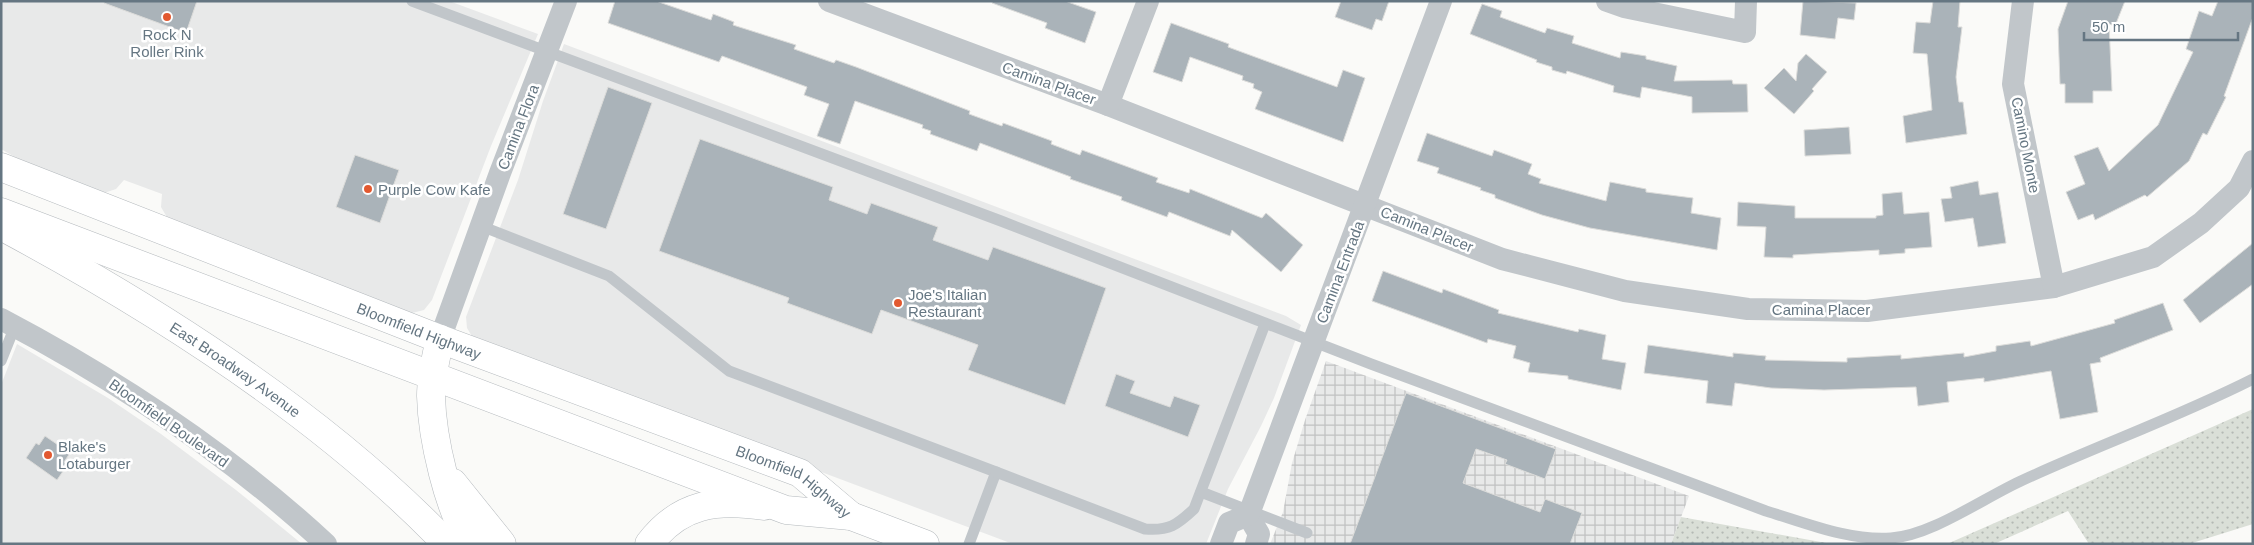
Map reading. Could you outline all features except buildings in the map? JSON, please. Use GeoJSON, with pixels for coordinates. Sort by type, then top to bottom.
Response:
{"type":"FeatureCollection","features":[{"type":"Feature","properties":{"kind":"main road","name":"Bloomfield Highway"},"geometry":{"type":"LineString","coordinates":[[1,167],[440,339],[800,473],[852,516]]}},
{"type":"Feature","properties":{"kind":"main road","name":"Bloomfield Highway"},"geometry":{"type":"LineString","coordinates":[[1,212],[786,510],[852,516]]}},
{"type":"Feature","properties":{"kind":"main road","name":"East Broadway Avenue"},"geometry":{"type":"LineString","coordinates":[[1,226],[86,274],[217,355],[318,430],[399,498],[447,544]]}},
{"type":"Feature","properties":{"kind":"main road"},"geometry":{"type":"LineString","coordinates":[[440,339],[433,376],[434,425],[443,472],[452,505],[471,544]]}},
{"type":"Feature","properties":{"kind":"main road"},"geometry":{"type":"LineString","coordinates":[[443,472],[502,544]]}},
{"type":"Feature","properties":{"kind":"main road"},"geometry":{"type":"LineString","coordinates":[[650,544],[673,520],[690,510],[712,504],[734,502],[786,510]]}},
{"type":"Feature","properties":{"kind":"main road"},"geometry":{"type":"LineString","coordinates":[[852,516],[925,544]]}},
{"type":"Feature","properties":{"kind":"street","name":"Camina Flora"},"geometry":{"type":"LineString","coordinates":[[440,339],[566,1]]}},
{"type":"Feature","properties":{"kind":"street","name":"Camina Placer"},"geometry":{"type":"LineString","coordinates":[[829,1],[855,6],[1366,204],[1502,259],[1625,292],[1748,309],[1867,310],[2054,287],[2153,257],[2201,223],[2239,188],[2253,161]]}},
{"type":"Feature","properties":{"kind":"street"},"geometry":{"type":"LineString","coordinates":[[1108,105],[1148,1]]}},
{"type":"Feature","properties":{"kind":"street","name":"Camina Entrada"},"geometry":{"type":"LineString","coordinates":[[1249,513],[1441,1]]}},
{"type":"Feature","properties":{"kind":"street"},"geometry":{"type":"LineString","coordinates":[[1607,1],[1624,7],[1745,32],[1746,1]]}},
{"type":"Feature","properties":{"kind":"street","name":"Camino Monte"},"geometry":{"type":"LineString","coordinates":[[2023,1],[2013,84],[2054,287]]}},
{"type":"Feature","properties":{"kind":"street","name":"Bloomfield Boulevard"},"geometry":{"type":"LineString","coordinates":[[8,322],[87,367],[200,443],[258,486],[326,544]]}},
{"type":"Feature","properties":{"kind":"street"},"geometry":{"type":"LineString","coordinates":[[1221,544],[1229,523],[1249,513],[1259,534],[1256,544]]}},
{"type":"Feature","properties":{"kind":"lane"},"geometry":{"type":"LineString","coordinates":[[412,1],[1001,221],[1265,324],[1766,511],[1827,530],[1858,536],[1891,538],[1915,534],[2024,479],[2195,408],[2253,379]]}},
{"type":"Feature","properties":{"kind":"lane"},"geometry":{"type":"LineString","coordinates":[[481,226],[609,276],[729,371],[1145,529],[1163,530],[1178,523],[1194,509],[1265,324]]}},
{"type":"Feature","properties":{"kind":"lane"},"geometry":{"type":"LineString","coordinates":[[1,361],[8,322]]}},
{"type":"Feature","properties":{"kind":"lane"},"geometry":{"type":"LineString","coordinates":[[969,544],[996,472]]}},
{"type":"Feature","properties":{"kind":"lane"},"geometry":{"type":"LineString","coordinates":[[1201,492],[1249,513],[1307,533]]}},
{"type":"Feature","properties":{"kind":"shaded area"},"geometry":{"type":"Polygon","coordinates":[[[1,1],[449,1],[538,34],[491,146],[432,300],[424,310],[412,313],[168,219],[161,207],[162,194],[124,180],[116,189],[104,193],[39,171],[1,149],[1,1]]]}},
{"type":"Feature","properties":{"kind":"shaded area"},"geometry":{"type":"Polygon","coordinates":[[[564,44],[1286,316],[1301,325],[1274,398],[1228,489],[1206,544],[1013,544],[619,396],[473,338],[467,328],[466,317],[518,180],[543,101],[564,44]]]}},
{"type":"Feature","properties":{"kind":"shaded area"},"geometry":{"type":"Polygon","coordinates":[[[17,344],[108,398],[161,434],[236,490],[302,544],[1,544],[1,385],[17,344]]]}},
{"type":"Feature","properties":{"kind":"shaded area"},"geometry":{"type":"Polygon","coordinates":[[[1326,361],[1689,496],[1671,544],[1270,544],[1283,512],[1292,463],[1326,361]]]}},
{"type":"Feature","properties":{"kind":"shaded area"},"geometry":{"type":"Polygon","coordinates":[[[2253,409],[2253,524],[2189,544],[2089,544],[2068,511],[1994,544],[1947,544],[2253,409]]]}},
{"type":"Feature","properties":{"kind":"shaded area"},"geometry":{"type":"Polygon","coordinates":[[[1681,517],[1832,544],[1671,544],[1681,517]]]}},
{"type":"Feature","properties":{"kind":"place","name":"Rock N Roller Rink"},"geometry":{"type":"Point","coordinates":[167,17]}},
{"type":"Feature","properties":{"kind":"place","name":"Purple Cow Kafe"},"geometry":{"type":"Point","coordinates":[368,189]}},
{"type":"Feature","properties":{"kind":"place","name":"Joe's Italian Restaurant"},"geometry":{"type":"Point","coordinates":[898,303]}},
{"type":"Feature","properties":{"kind":"place","name":"Blake's Lotaburger"},"geometry":{"type":"Point","coordinates":[48,455]}}]}
